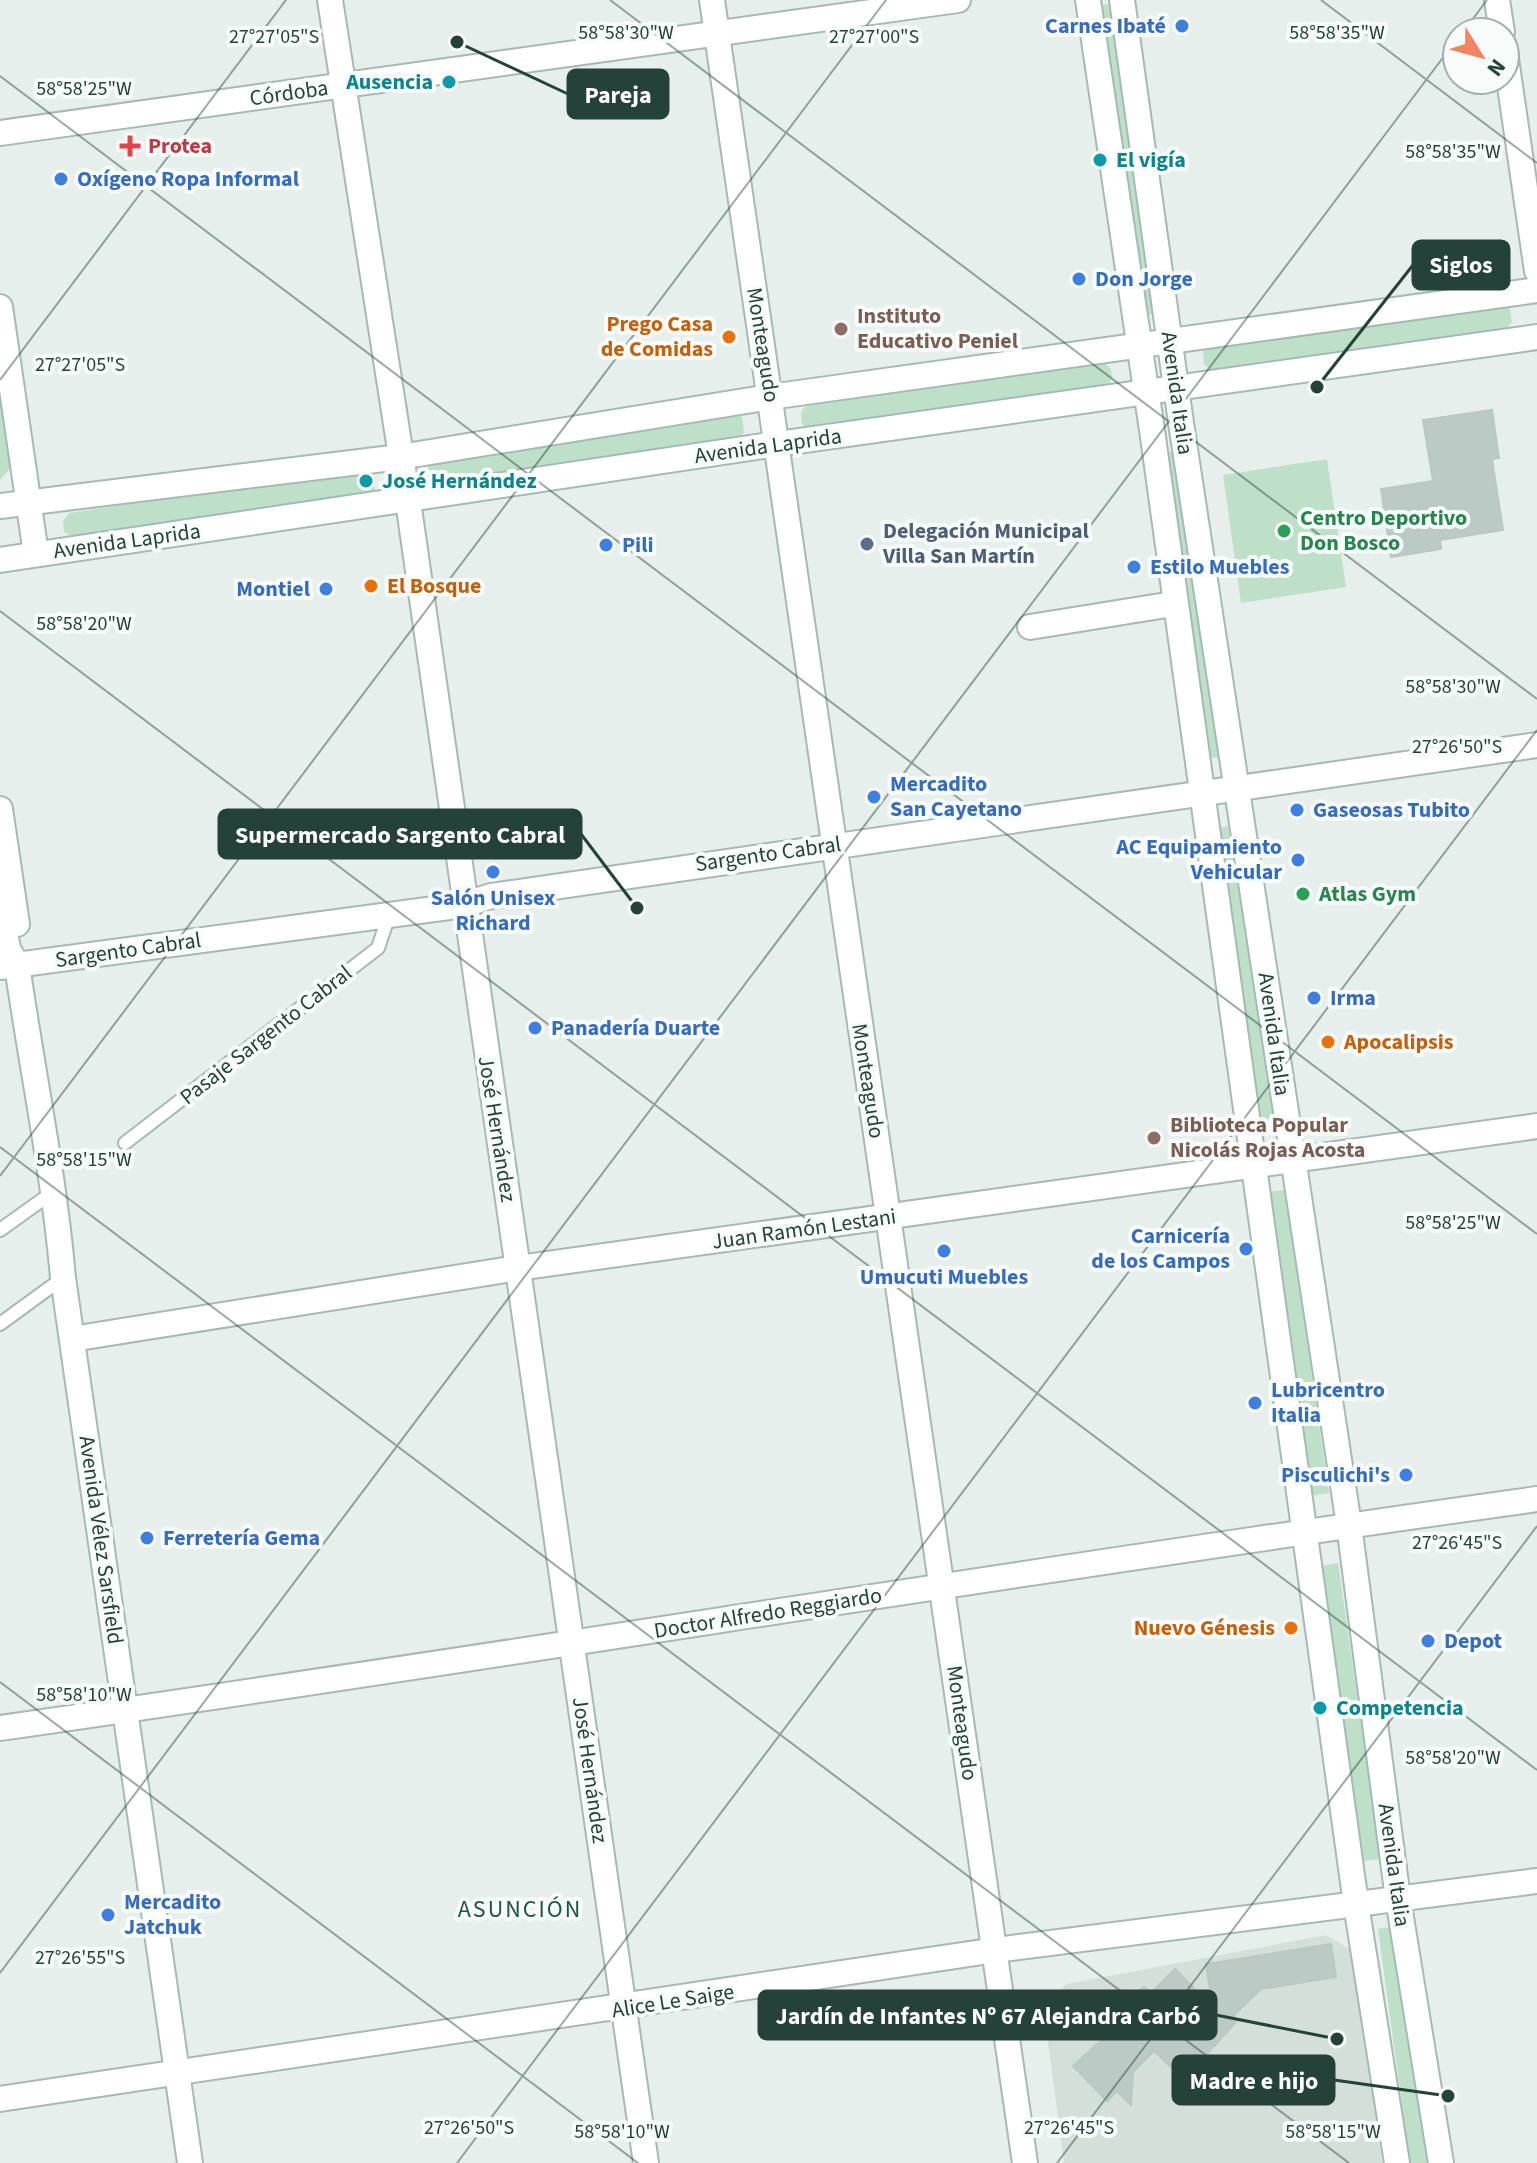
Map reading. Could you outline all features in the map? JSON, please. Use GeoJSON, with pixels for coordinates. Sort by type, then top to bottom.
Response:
{"type":"FeatureCollection","features":[{"type":"Feature","properties":{"kind":"street","name":"José Hernández"},"geometry":{"type":"LineString","coordinates":[[330,0],[408,501],[646,2163]]}},
{"type":"Feature","properties":{"kind":"street","name":"Monteagudo"},"geometry":{"type":"LineString","coordinates":[[712,0],[1025,2163]]}},
{"type":"Feature","properties":{"kind":"street","name":"Córdoba"},"geometry":{"type":"LineString","coordinates":[[0,133],[958,0]]}},
{"type":"Feature","properties":{"kind":"street","name":"Avenida Italia"},"geometry":{"type":"LineString","coordinates":[[1088,0],[1356,1904],[1397,2163]]}},
{"type":"Feature","properties":{"kind":"street","name":"Avenida Italia"},"geometry":{"type":"LineString","coordinates":[[1122,0],[1177,388],[1349,1525],[1398,1899],[1441,2163]]}},
{"type":"Feature","properties":{"kind":"street"},"geometry":{"type":"LineString","coordinates":[[1511,96],[1537,271]]}},
{"type":"Feature","properties":{"kind":"street"},"geometry":{"type":"LineString","coordinates":[[0,506],[400,457],[770,397],[1537,290]]}},
{"type":"Feature","properties":{"kind":"street"},"geometry":{"type":"LineString","coordinates":[[0,307],[36,554]]}},
{"type":"Feature","properties":{"kind":"street","name":"Avenida Laprida"},"geometry":{"type":"LineString","coordinates":[[0,560],[777,444],[1537,337]]}},
{"type":"Feature","properties":{"kind":"street"},"geometry":{"type":"LineString","coordinates":[[1030,627],[1173,604]]}},
{"type":"Feature","properties":{"kind":"street","name":"Sargento Cabral"},"geometry":{"type":"LineString","coordinates":[[8,966],[464,905],[491,896],[833,844],[1202,797],[1537,745]]}},
{"type":"Feature","properties":{"kind":"street","name":"Avenida Vélez Sarsfield"},"geometry":{"type":"LineString","coordinates":[[0,809],[21,947],[8,966]]}},
{"type":"Feature","properties":{"kind":"street","name":"Avenida Vélez Sarsfield"},"geometry":{"type":"LineString","coordinates":[[0,904],[8,966],[55,1191],[63,1278],[190,2163]]}},
{"type":"Feature","properties":{"kind":"street","name":"Juan Ramón Lestani"},"geometry":{"type":"LineString","coordinates":[[72,1339],[518,1268],[889,1218],[1293,1157],[1537,1126]]}},
{"type":"Feature","properties":{"kind":"street","name":"Doctor Alfredo Reggiardo"},"geometry":{"type":"LineString","coordinates":[[0,1728],[571,1645],[942,1584],[1537,1499]]}},
{"type":"Feature","properties":{"kind":"street","name":"Alice Le Saige"},"geometry":{"type":"LineString","coordinates":[[0,2099],[178,2075],[996,1950],[1537,1881]]}},
{"type":"Feature","properties":{"kind":"lane","name":"Pasaje Sargento Cabral"},"geometry":{"type":"LineString","coordinates":[[125,1143],[378,948],[389,915]]}},
{"type":"Feature","properties":{"kind":"lane"},"geometry":{"type":"LineString","coordinates":[[0,1230],[55,1191]]}},
{"type":"Feature","properties":{"kind":"lane"},"geometry":{"type":"LineString","coordinates":[[0,1324],[63,1278]]}},
{"type":"Feature","properties":{"kind":"shaded area"},"geometry":{"type":"Polygon","coordinates":[[[1326,1935],[1354,1952],[1382,2163],[1064,2163],[1043,2004],[1067,1984],[1326,1935]]]}},
{"type":"Feature","properties":{"kind":"green space"},"geometry":{"type":"Polygon","coordinates":[[[1101,5],[1112,6],[1155,314],[1147,315],[1101,5]]]}},
{"type":"Feature","properties":{"kind":"green space"},"geometry":{"type":"Polygon","coordinates":[[[1501,303],[1510,309],[1512,322],[1505,330],[1214,373],[1204,364],[1203,351],[1210,343],[1501,303]]]}},
{"type":"Feature","properties":{"kind":"green space"},"geometry":{"type":"Polygon","coordinates":[[[1101,360],[1111,369],[1112,378],[1105,390],[811,431],[802,424],[801,412],[809,401],[1101,360]]]}},
{"type":"Feature","properties":{"kind":"green space"},"geometry":{"type":"Polygon","coordinates":[[[0,367],[15,463],[0,480],[0,367]]]}},
{"type":"Feature","properties":{"kind":"green space"},"geometry":{"type":"Polygon","coordinates":[[[735,412],[742,417],[744,433],[736,440],[441,483],[431,480],[428,466],[438,456],[735,412]]]}},
{"type":"Feature","properties":{"kind":"green space"},"geometry":{"type":"Polygon","coordinates":[[[1172,451],[1176,454],[1221,754],[1218,758],[1206,757],[1163,455],[1172,451]]]}},
{"type":"Feature","properties":{"kind":"green space","name":"Centro Deportivo Don Bosco"},"geometry":{"type":"Polygon","coordinates":[[[1327,459],[1346,587],[1241,603],[1223,475],[1327,459]]]}},
{"type":"Feature","properties":{"kind":"green space"},"geometry":{"type":"Polygon","coordinates":[[[367,468],[372,471],[375,490],[371,494],[73,537],[64,532],[63,521],[69,513],[367,468]]]}},
{"type":"Feature","properties":{"kind":"green space"},"geometry":{"type":"Polygon","coordinates":[[[1228,826],[1274,1118],[1259,1121],[1214,829],[1228,826]]]}},
{"type":"Feature","properties":{"kind":"green space"},"geometry":{"type":"Polygon","coordinates":[[[1285,1190],[1329,1493],[1310,1496],[1267,1192],[1285,1190]]]}},
{"type":"Feature","properties":{"kind":"green space"},"geometry":{"type":"Polygon","coordinates":[[[1338,1563],[1381,1859],[1364,1861],[1321,1566],[1338,1563]]]}},
{"type":"Feature","properties":{"kind":"green space"},"geometry":{"type":"Polygon","coordinates":[[[1395,1926],[1429,2163],[1410,2163],[1378,1929],[1395,1926]]]}},
{"type":"Feature","properties":{"kind":"building"},"geometry":{"type":"Polygon","coordinates":[[[1492,410],[1499,458],[1492,459],[1503,530],[1440,540],[1441,549],[1391,557],[1381,489],[1433,481],[1423,420],[1492,410]]]}},
{"type":"Feature","properties":{"kind":"building"},"geometry":{"type":"Polygon","coordinates":[[[1331,1944],[1336,1977],[1261,1989],[1232,2017],[1236,2022],[1184,2079],[1154,2051],[1133,2072],[1131,2105],[1117,2091],[1107,2101],[1073,2066],[1129,2015],[1123,2009],[1144,1987],[1151,1993],[1175,1969],[1213,2008],[1206,1964],[1331,1944]]]}},
{"type":"Feature","properties":{"kind":"place","name":"Carnes Ibaté"},"geometry":{"type":"Point","coordinates":[1182,26]}},
{"type":"Feature","properties":{"kind":"place","name":"Pareja"},"geometry":{"type":"Point","coordinates":[457,42]}},
{"type":"Feature","properties":{"kind":"place","name":"Ausencia"},"geometry":{"type":"Point","coordinates":[449,82]}},
{"type":"Feature","properties":{"kind":"place","name":"Protea"},"geometry":{"type":"Point","coordinates":[130,146]}},
{"type":"Feature","properties":{"kind":"place","name":"El vigía"},"geometry":{"type":"Point","coordinates":[1100,160]}},
{"type":"Feature","properties":{"kind":"place","name":"Oxígeno Ropa Informal"},"geometry":{"type":"Point","coordinates":[61,179]}},
{"type":"Feature","properties":{"kind":"place","name":"Don Jorge"},"geometry":{"type":"Point","coordinates":[1079,279]}},
{"type":"Feature","properties":{"kind":"place","name":"Instituto Educativo Peniel"},"geometry":{"type":"Point","coordinates":[841,329]}},
{"type":"Feature","properties":{"kind":"place","name":"Prego Casa de Comidas"},"geometry":{"type":"Point","coordinates":[729,337]}},
{"type":"Feature","properties":{"kind":"place","name":"Siglos"},"geometry":{"type":"Point","coordinates":[1317,387]}},
{"type":"Feature","properties":{"kind":"place","name":"José Hernández"},"geometry":{"type":"Point","coordinates":[366,481]}},
{"type":"Feature","properties":{"kind":"place","name":"Centro Deportivo Don Bosco"},"geometry":{"type":"Point","coordinates":[1284,531]}},
{"type":"Feature","properties":{"kind":"place","name":"Delegación Municipal Villa San Martín"},"geometry":{"type":"Point","coordinates":[867,544]}},
{"type":"Feature","properties":{"kind":"place","name":"Pili"},"geometry":{"type":"Point","coordinates":[606,545]}},
{"type":"Feature","properties":{"kind":"place","name":"Estilo Muebles"},"geometry":{"type":"Point","coordinates":[1134,567]}},
{"type":"Feature","properties":{"kind":"place","name":"El Bosque"},"geometry":{"type":"Point","coordinates":[371,586]}},
{"type":"Feature","properties":{"kind":"place","name":"Montiel"},"geometry":{"type":"Point","coordinates":[326,589]}},
{"type":"Feature","properties":{"kind":"place","name":"Mercadito San Cayetano"},"geometry":{"type":"Point","coordinates":[874,797]}},
{"type":"Feature","properties":{"kind":"place","name":"Gaseosas Tubito"},"geometry":{"type":"Point","coordinates":[1297,810]}},
{"type":"Feature","properties":{"kind":"place","name":"AC Equipamiento Vehicular"},"geometry":{"type":"Point","coordinates":[1298,860]}},
{"type":"Feature","properties":{"kind":"place","name":"Salón Unisex Richard"},"geometry":{"type":"Point","coordinates":[493,872]}},
{"type":"Feature","properties":{"kind":"place","name":"Atlas Gym"},"geometry":{"type":"Point","coordinates":[1303,894]}},
{"type":"Feature","properties":{"kind":"place","name":"Supermercado Sargento Cabral"},"geometry":{"type":"Point","coordinates":[637,908]}},
{"type":"Feature","properties":{"kind":"place","name":"Irma"},"geometry":{"type":"Point","coordinates":[1314,998]}},
{"type":"Feature","properties":{"kind":"place","name":"Panadería Duarte"},"geometry":{"type":"Point","coordinates":[535,1028]}},
{"type":"Feature","properties":{"kind":"place","name":"Apocalipsis"},"geometry":{"type":"Point","coordinates":[1328,1042]}},
{"type":"Feature","properties":{"kind":"place","name":"Biblioteca Popular Nicolás Rojas Acosta"},"geometry":{"type":"Point","coordinates":[1154,1138]}},
{"type":"Feature","properties":{"kind":"place","name":"Carnicería de los Campos"},"geometry":{"type":"Point","coordinates":[1246,1249]}},
{"type":"Feature","properties":{"kind":"place","name":"Umucuti Muebles"},"geometry":{"type":"Point","coordinates":[944,1251]}},
{"type":"Feature","properties":{"kind":"place","name":"Lubricentro Italia"},"geometry":{"type":"Point","coordinates":[1255,1403]}},
{"type":"Feature","properties":{"kind":"place","name":"Pisculichi's"},"geometry":{"type":"Point","coordinates":[1406,1475]}},
{"type":"Feature","properties":{"kind":"place","name":"Ferretería Gema"},"geometry":{"type":"Point","coordinates":[147,1538]}},
{"type":"Feature","properties":{"kind":"place","name":"Nuevo Génesis"},"geometry":{"type":"Point","coordinates":[1291,1628]}},
{"type":"Feature","properties":{"kind":"place","name":"Depot"},"geometry":{"type":"Point","coordinates":[1428,1641]}},
{"type":"Feature","properties":{"kind":"place","name":"Competencia"},"geometry":{"type":"Point","coordinates":[1320,1708]}},
{"type":"Feature","properties":{"kind":"place","name":"Mercadito Jatchuk"},"geometry":{"type":"Point","coordinates":[108,1915]}},
{"type":"Feature","properties":{"kind":"place","name":"Jardín de Infantes Nº 67 Alejandra Carbó"},"geometry":{"type":"Point","coordinates":[1337,2039]}},
{"type":"Feature","properties":{"kind":"place","name":"Madre e hijo"},"geometry":{"type":"Point","coordinates":[1448,2096]}},
{"type":"Feature","properties":{"kind":"district","name":"ASUNCIÓN"},"geometry":{"type":"Point","coordinates":[520,1909]}}]}
